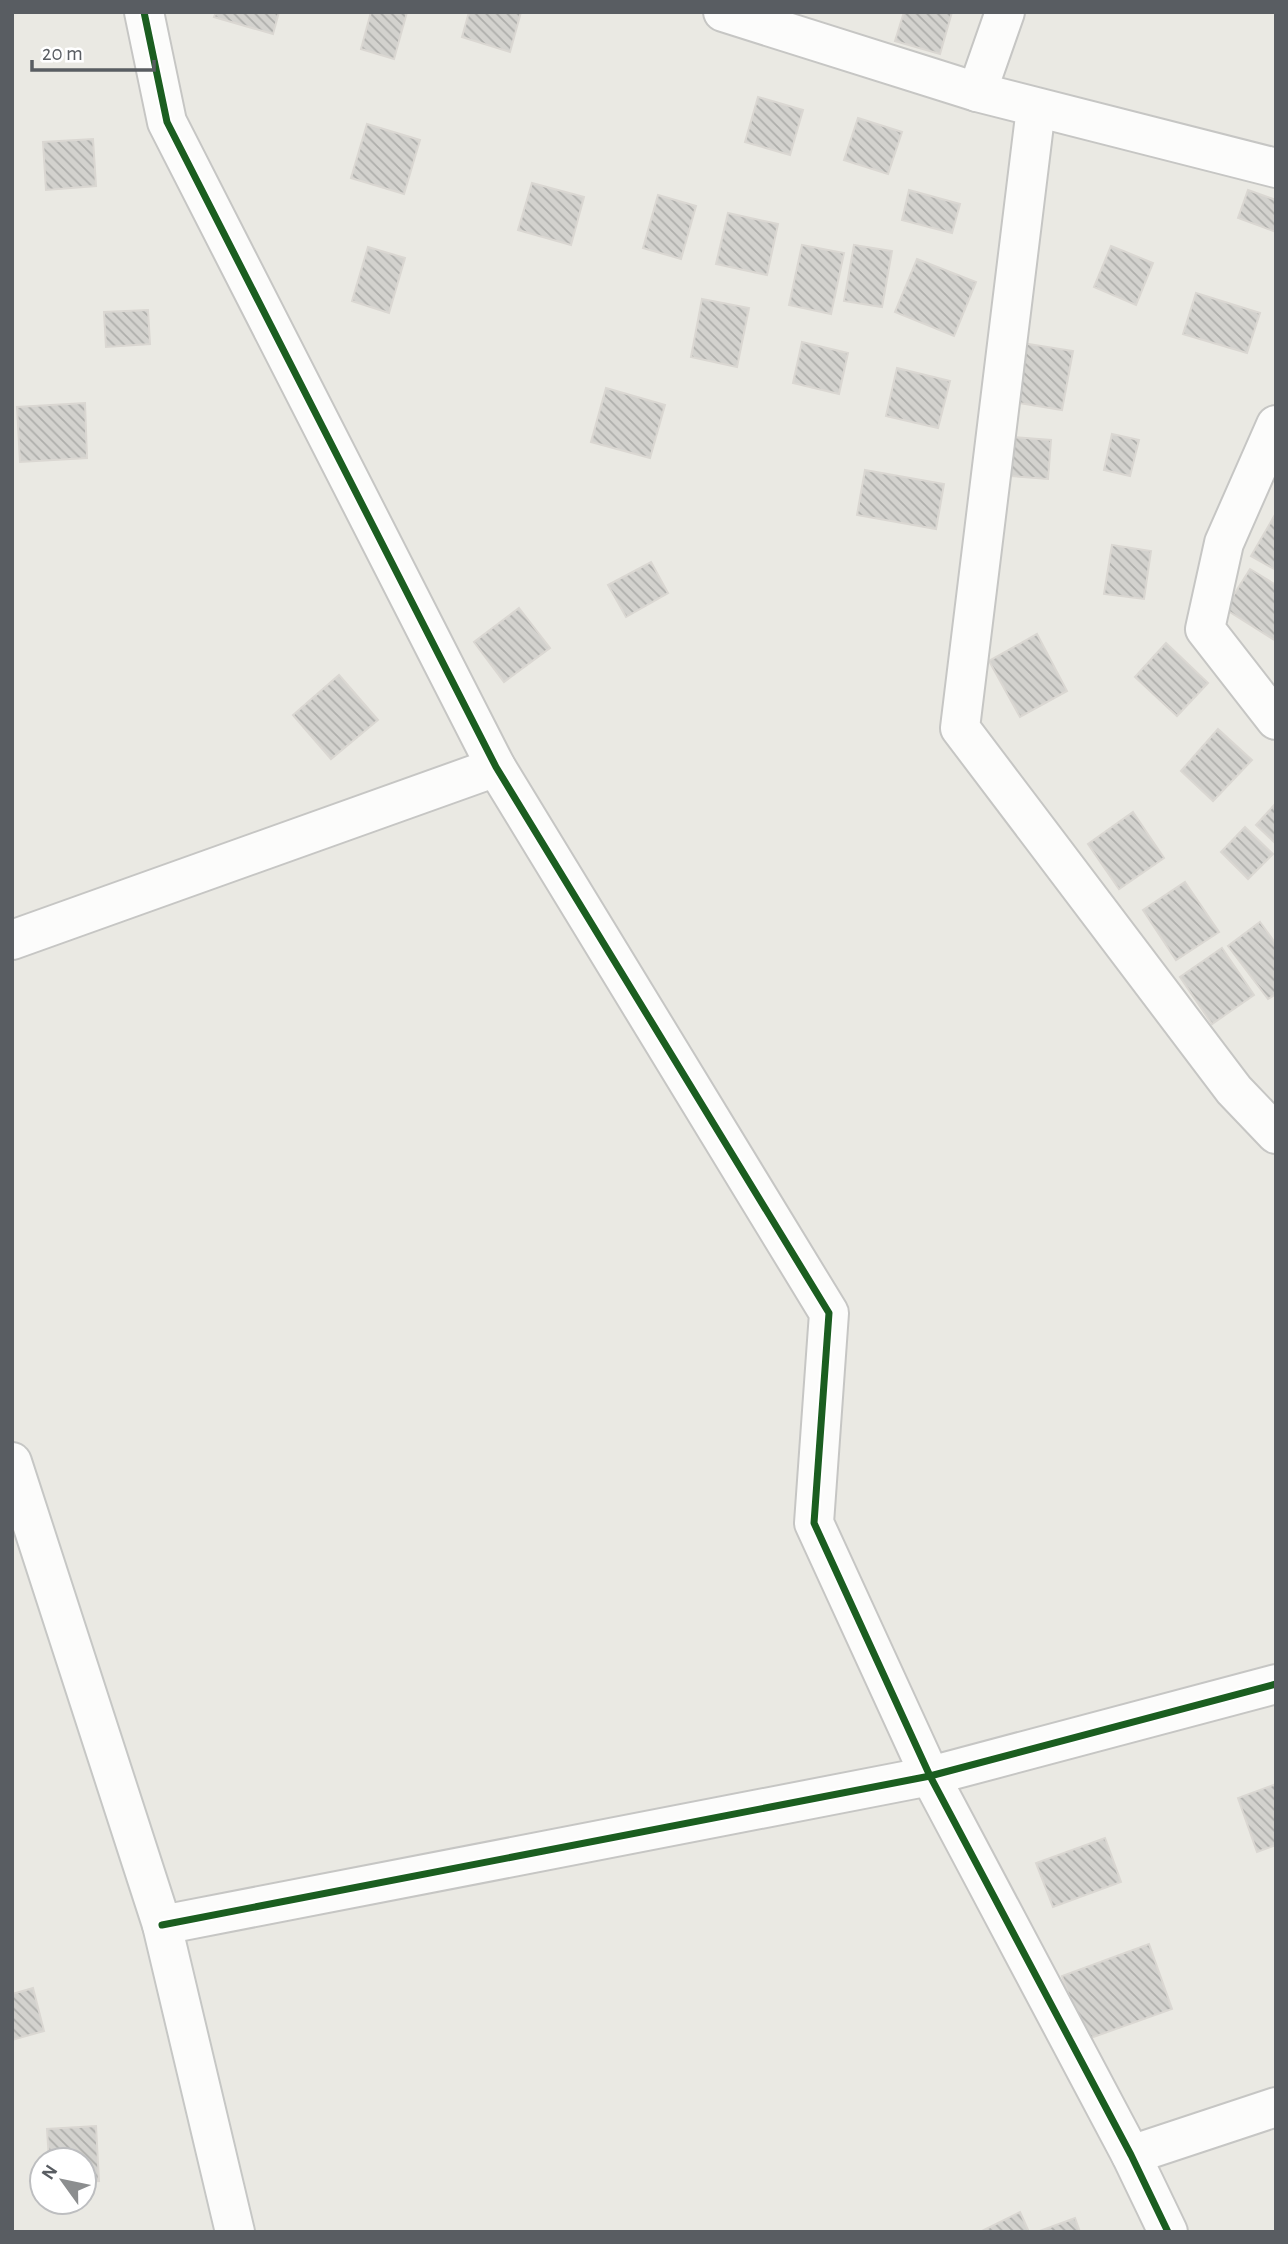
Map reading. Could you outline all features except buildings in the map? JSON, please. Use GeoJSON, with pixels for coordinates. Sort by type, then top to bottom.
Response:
{"type":"FeatureCollection","features":[{"type":"Feature","properties":{"kind":"street"},"geometry":{"type":"LineString","coordinates":[[144,12],[167,122],[496,767],[829,1312],[814,1523],[930,1776],[1131,2155],[1168,2232]]}},
{"type":"Feature","properties":{"kind":"street"},"geometry":{"type":"LineString","coordinates":[[723,12],[977,93],[1276,169]]}},
{"type":"Feature","properties":{"kind":"street"},"geometry":{"type":"LineString","coordinates":[[977,93],[1005,12]]}},
{"type":"Feature","properties":{"kind":"street"},"geometry":{"type":"LineString","coordinates":[[1035,108],[960,728],[1234,1090],[1276,1134]]}},
{"type":"Feature","properties":{"kind":"street"},"geometry":{"type":"LineString","coordinates":[[1276,425],[1224,543],[1205,629],[1276,720]]}},
{"type":"Feature","properties":{"kind":"street"},"geometry":{"type":"LineString","coordinates":[[12,940],[496,767]]}},
{"type":"Feature","properties":{"kind":"street"},"geometry":{"type":"LineString","coordinates":[[12,1462],[162,1925],[235,2232]]}},
{"type":"Feature","properties":{"kind":"street"},"geometry":{"type":"LineString","coordinates":[[162,1925],[930,1776],[1276,1684]]}},
{"type":"Feature","properties":{"kind":"street"},"geometry":{"type":"LineString","coordinates":[[1131,2155],[1276,2106]]}},
{"type":"Feature","properties":{"kind":"cycle path"},"geometry":{"type":"LineString","coordinates":[[144,12],[167,122],[496,767],[829,1313],[814,1523],[930,1776],[1131,2155],[1168,2232]]}},
{"type":"Feature","properties":{"kind":"cycle path"},"geometry":{"type":"LineString","coordinates":[[162,1925],[930,1776],[1276,1684]]}}]}
